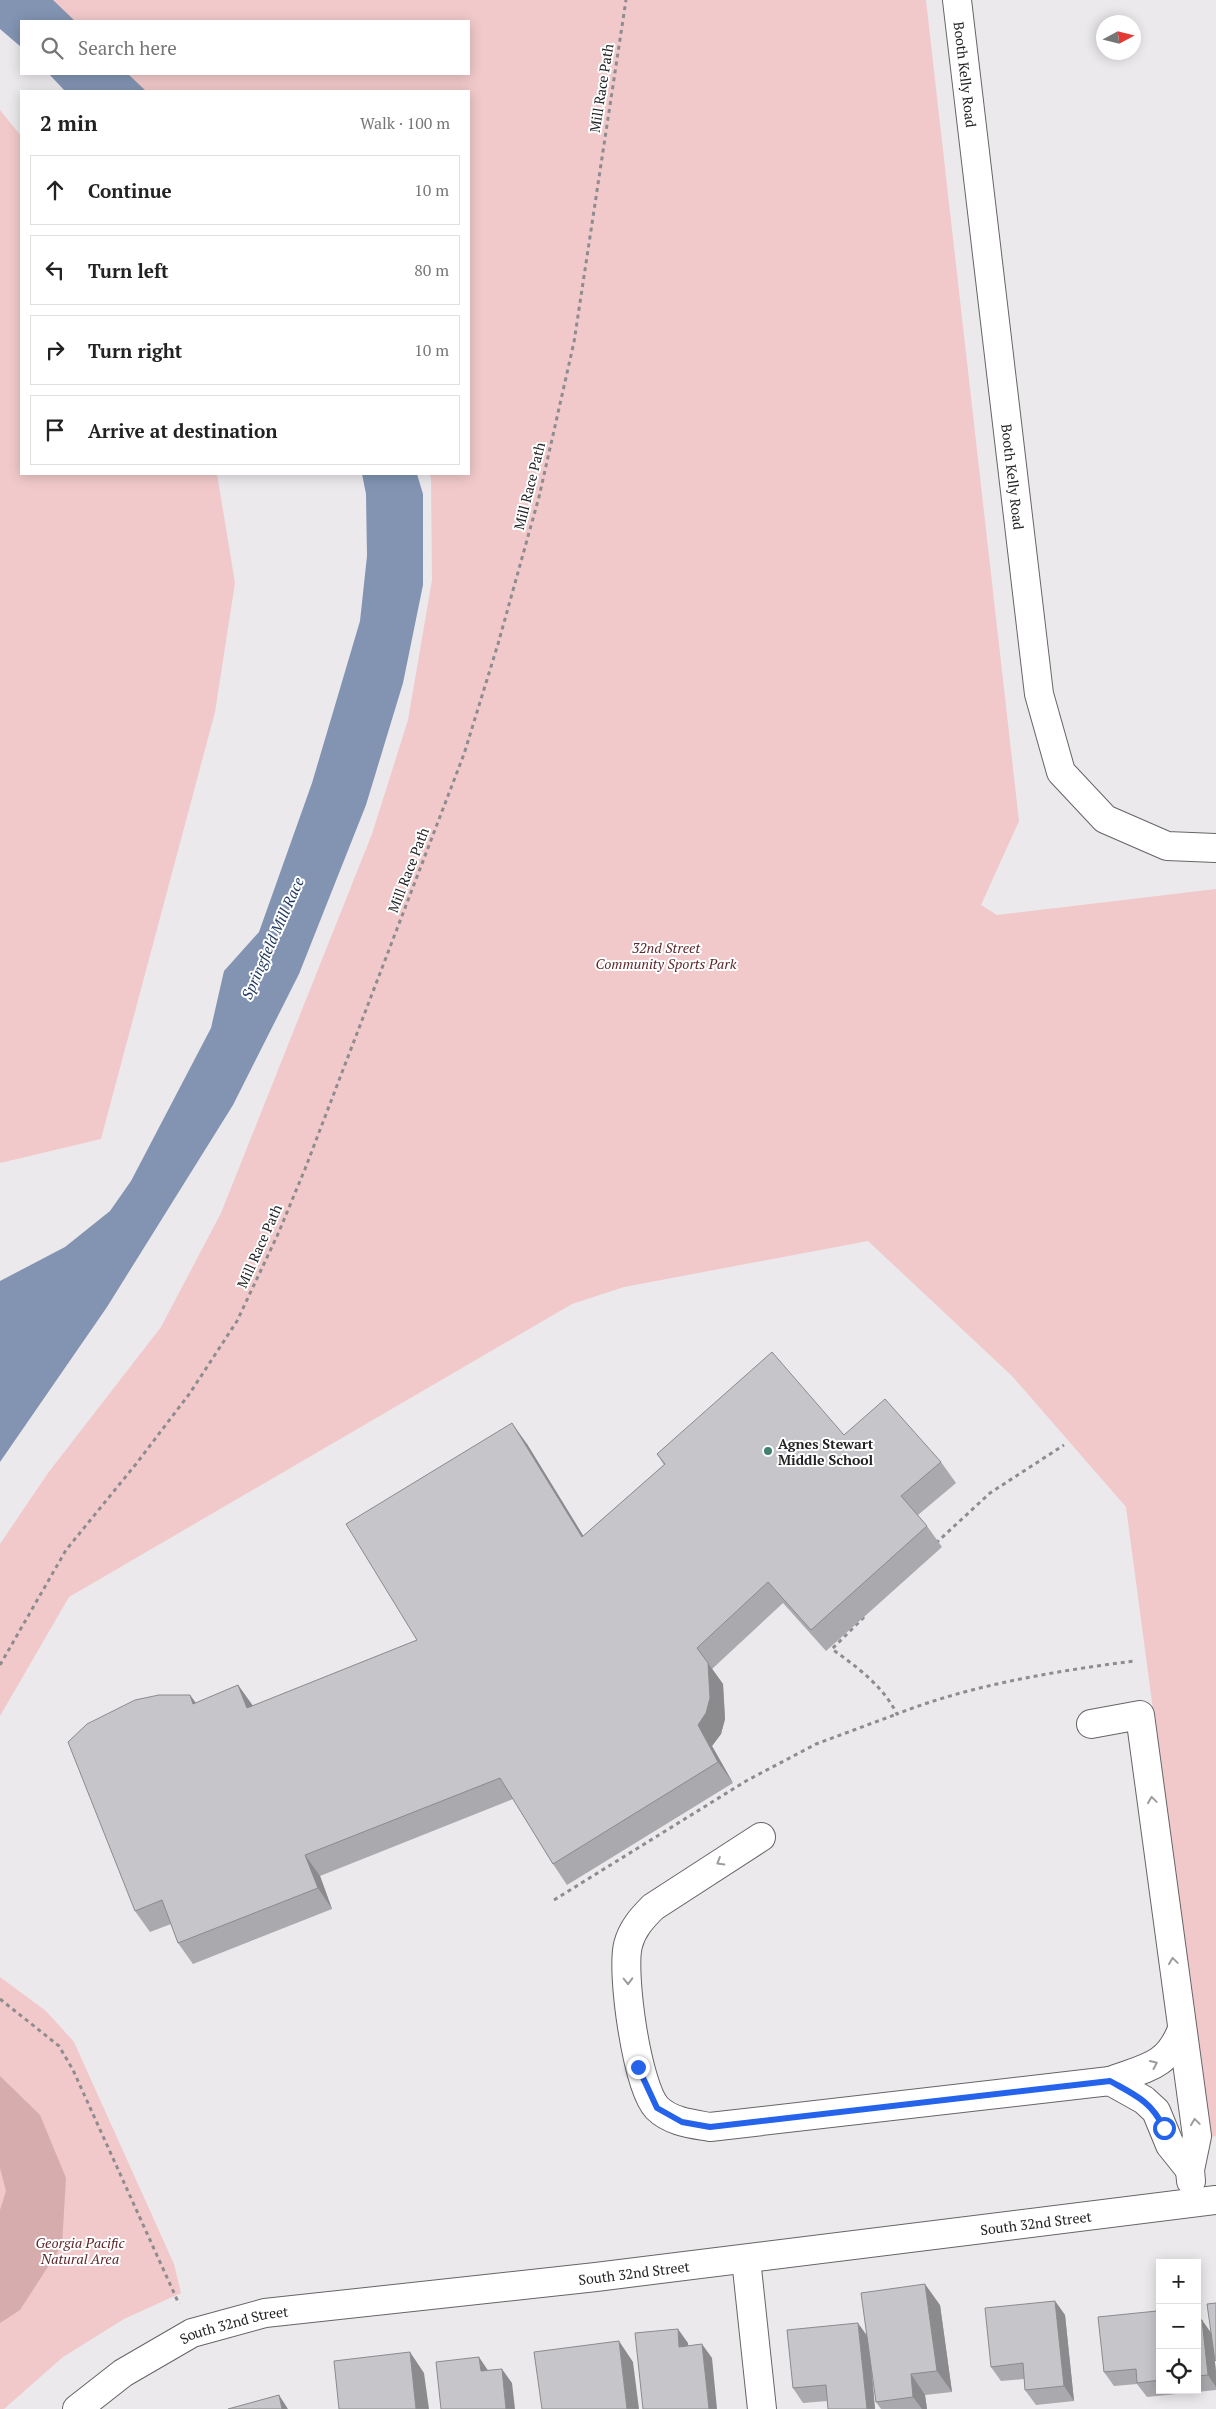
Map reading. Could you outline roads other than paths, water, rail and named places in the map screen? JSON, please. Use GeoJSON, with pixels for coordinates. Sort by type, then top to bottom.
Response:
{"type":"FeatureCollection","features":[{"type":"Feature","properties":{"kind":"street","name":"Booth Kelly Road"},"geometry":{"type":"LineString","coordinates":[[958,0],[1039,694],[1061,772],[1105,819],[1167,846],[1216,848]]}},
{"type":"Feature","properties":{"kind":"street"},"geometry":{"type":"LineString","coordinates":[[1091,1724],[1140,1715],[1197,2136],[1190,2170]]}},
{"type":"Feature","properties":{"kind":"street"},"geometry":{"type":"LineString","coordinates":[[761,1837],[652,1907],[638,1922],[628,1946],[628,2001],[638,2067],[657,2108],[682,2122],[710,2127],[1110,2081],[1166,2058],[1176,2046],[1182,2029]]}},
{"type":"Feature","properties":{"kind":"street"},"geometry":{"type":"LineString","coordinates":[[1110,2081],[1144,2100],[1156,2111],[1170,2145],[1190,2170],[1205,2201]]}},
{"type":"Feature","properties":{"kind":"street","name":"South 32nd Street"},"geometry":{"type":"LineString","coordinates":[[76,2409],[123,2373],[192,2333],[265,2313],[746,2259],[1205,2201]]}},
{"type":"Feature","properties":{"kind":"street"},"geometry":{"type":"LineString","coordinates":[[746,2259],[762,2409]]}},
{"type":"Feature","properties":{"kind":"water"},"geometry":{"type":"Polygon","coordinates":[[[0,0],[53,0],[74,20],[20,20],[20,46],[0,29],[0,0]]]}},
{"type":"Feature","properties":{"kind":"water"},"geometry":{"type":"Polygon","coordinates":[[[50,75],[129,75],[145,90],[64,90],[50,75]]]}},
{"type":"Feature","properties":{"kind":"water","name":"Springfield Mill Race"},"geometry":{"type":"Polygon","coordinates":[[[362,475],[417,475],[423,494],[423,585],[403,683],[366,805],[299,974],[233,1105],[107,1307],[0,1462],[0,1281],[65,1247],[110,1211],[131,1181],[211,1028],[224,971],[259,932],[312,783],[360,621],[367,556],[366,494],[362,475]]]}},
{"type":"Feature","properties":{"kind":"place","name":"Agnes Stewart Middle School"},"geometry":{"type":"Point","coordinates":[768,1451]}},
{"type":"Feature","properties":{"kind":"park label","name":"32nd Street Community Sports Park"},"geometry":{"type":"Point","coordinates":[666,956]}},
{"type":"Feature","properties":{"kind":"park label","name":"Georgia Pacific Natural Area"},"geometry":{"type":"Point","coordinates":[80,2250]}}]}
